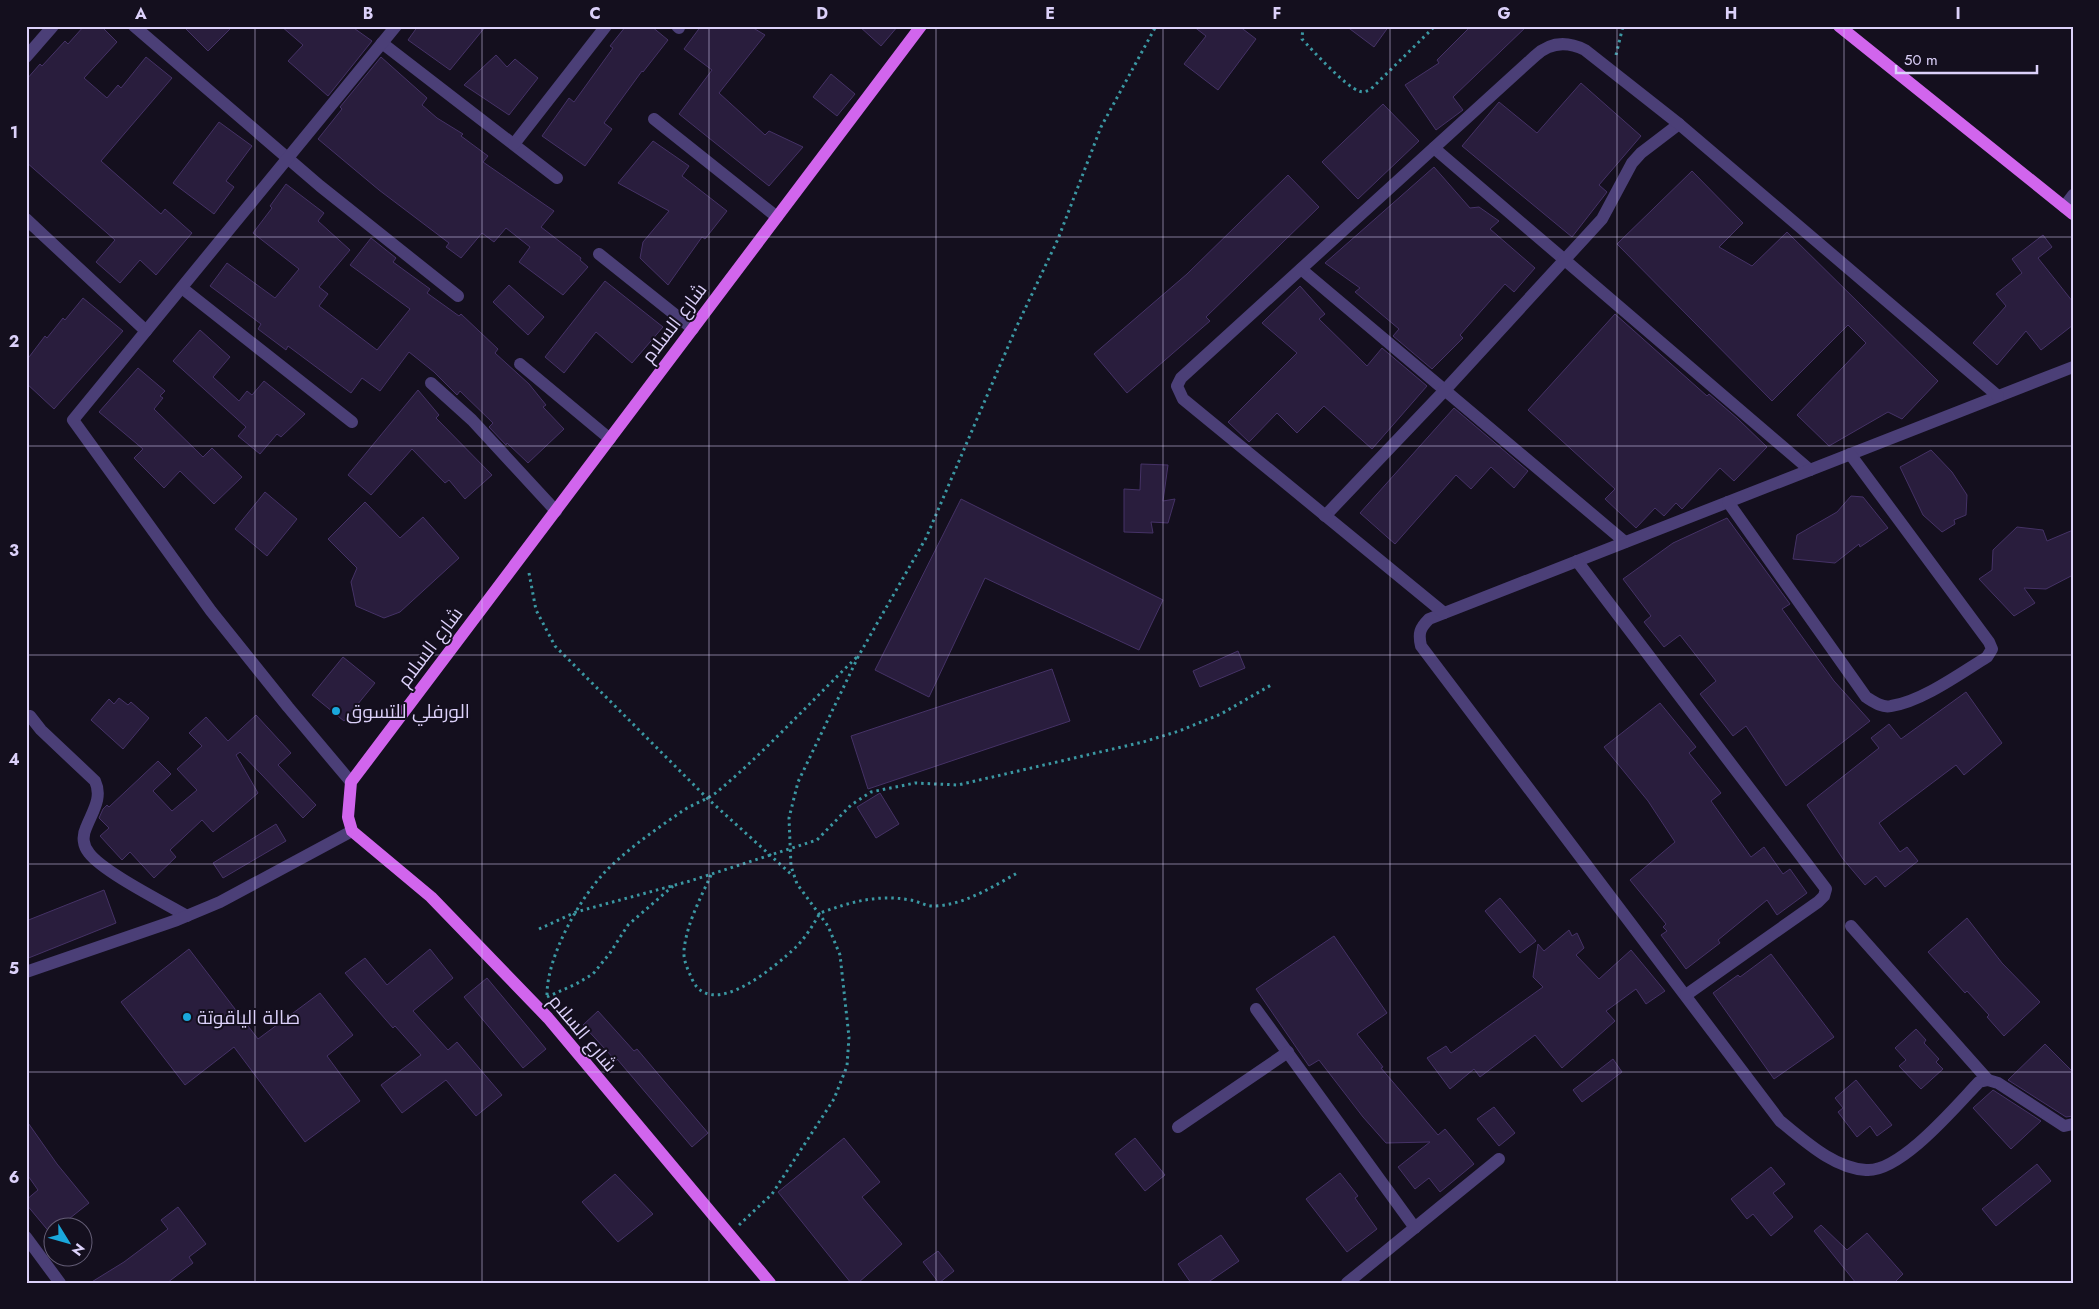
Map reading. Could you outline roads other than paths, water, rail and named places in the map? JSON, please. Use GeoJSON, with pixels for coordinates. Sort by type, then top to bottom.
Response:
{"type":"FeatureCollection","features":[{"type":"Feature","properties":{"kind":"main road","name":"شارع السلام"},"geometry":{"type":"LineString","coordinates":[[352,782],[921,26]]}},
{"type":"Feature","properties":{"kind":"main road"},"geometry":{"type":"LineString","coordinates":[[1839,26],[2068,211]]}},
{"type":"Feature","properties":{"kind":"main road"},"geometry":{"type":"LineString","coordinates":[[352,782],[348,817],[352,831]]}},
{"type":"Feature","properties":{"kind":"main road","name":"شارع السلام"},"geometry":{"type":"LineString","coordinates":[[352,831],[431,897],[548,1018],[770,1283]]}},
{"type":"Feature","properties":{"kind":"street"},"geometry":{"type":"LineString","coordinates":[[26,57],[53,26]]}},
{"type":"Feature","properties":{"kind":"street"},"geometry":{"type":"LineString","coordinates":[[134,26],[364,222],[458,296]]}},
{"type":"Feature","properties":{"kind":"street"},"geometry":{"type":"LineString","coordinates":[[352,782],[284,703],[211,611],[74,423],[74,416],[182,288],[396,26]]}},
{"type":"Feature","properties":{"kind":"street"},"geometry":{"type":"LineString","coordinates":[[514,144],[606,26]]}},
{"type":"Feature","properties":{"kind":"street"},"geometry":{"type":"LineString","coordinates":[[382,43],[557,178]]}},
{"type":"Feature","properties":{"kind":"street"},"geometry":{"type":"LineString","coordinates":[[1444,613],[1183,399],[1178,391],[1181,378],[1542,50],[1550,46],[1559,44],[1577,46],[1679,124],[1998,396]]}},
{"type":"Feature","properties":{"kind":"street"},"geometry":{"type":"LineString","coordinates":[[654,119],[777,217]]}},
{"type":"Feature","properties":{"kind":"street"},"geometry":{"type":"LineString","coordinates":[[1325,516],[1602,219],[1632,163],[1651,144],[1679,124]]}},
{"type":"Feature","properties":{"kind":"street"},"geometry":{"type":"LineString","coordinates":[[1434,148],[1810,470]]}},
{"type":"Feature","properties":{"kind":"street"},"geometry":{"type":"LineString","coordinates":[[2068,211],[2073,195]]}},
{"type":"Feature","properties":{"kind":"street"},"geometry":{"type":"LineString","coordinates":[[26,219],[146,331]]}},
{"type":"Feature","properties":{"kind":"street"},"geometry":{"type":"LineString","coordinates":[[599,254],[693,329]]}},
{"type":"Feature","properties":{"kind":"street"},"geometry":{"type":"LineString","coordinates":[[1301,269],[1625,542]]}},
{"type":"Feature","properties":{"kind":"street"},"geometry":{"type":"LineString","coordinates":[[182,288],[352,422]]}},
{"type":"Feature","properties":{"kind":"street"},"geometry":{"type":"LineString","coordinates":[[520,364],[610,439]]}},
{"type":"Feature","properties":{"kind":"street"},"geometry":{"type":"LineString","coordinates":[[2073,367],[1429,619],[1421,627],[1418,635],[1421,646],[1780,1121],[1834,1160],[1865,1170],[1878,1169],[1901,1157],[1918,1144],[1979,1082],[1988,1080],[1998,1083],[2064,1126],[2073,1124]]}},
{"type":"Feature","properties":{"kind":"street"},"geometry":{"type":"LineString","coordinates":[[431,383],[472,420],[556,511]]}},
{"type":"Feature","properties":{"kind":"street"},"geometry":{"type":"LineString","coordinates":[[1728,502],[1866,696],[1878,704],[1890,706],[1932,691],[1987,657],[1992,649],[1989,642],[1850,454]]}},
{"type":"Feature","properties":{"kind":"street"},"geometry":{"type":"LineString","coordinates":[[1576,561],[1826,888],[1824,896],[1818,902],[1686,995]]}},
{"type":"Feature","properties":{"kind":"street"},"geometry":{"type":"LineString","coordinates":[[30,716],[95,781],[99,790],[98,800],[83,834],[85,848],[90,856],[188,916]]}},
{"type":"Feature","properties":{"kind":"street"},"geometry":{"type":"LineString","coordinates":[[26,972],[188,916],[220,902],[352,831]]}},
{"type":"Feature","properties":{"kind":"street"},"geometry":{"type":"LineString","coordinates":[[1851,926],[1988,1080]]}},
{"type":"Feature","properties":{"kind":"street"},"geometry":{"type":"LineString","coordinates":[[1256,1009],[1415,1228]]}},
{"type":"Feature","properties":{"kind":"street"},"geometry":{"type":"LineString","coordinates":[[1178,1127],[1288,1052]]}},
{"type":"Feature","properties":{"kind":"street"},"geometry":{"type":"LineString","coordinates":[[1347,1283],[1499,1159]]}},
{"type":"Feature","properties":{"kind":"street"},"geometry":{"type":"LineString","coordinates":[[26,1236],[60,1283]]}},
{"type":"Feature","properties":{"kind":"place","name":"الورفلي للتسوق"},"geometry":{"type":"Point","coordinates":[336,711]}},
{"type":"Feature","properties":{"kind":"place","name":"صالة الياقوتة"},"geometry":{"type":"Point","coordinates":[187,1017]}}]}
